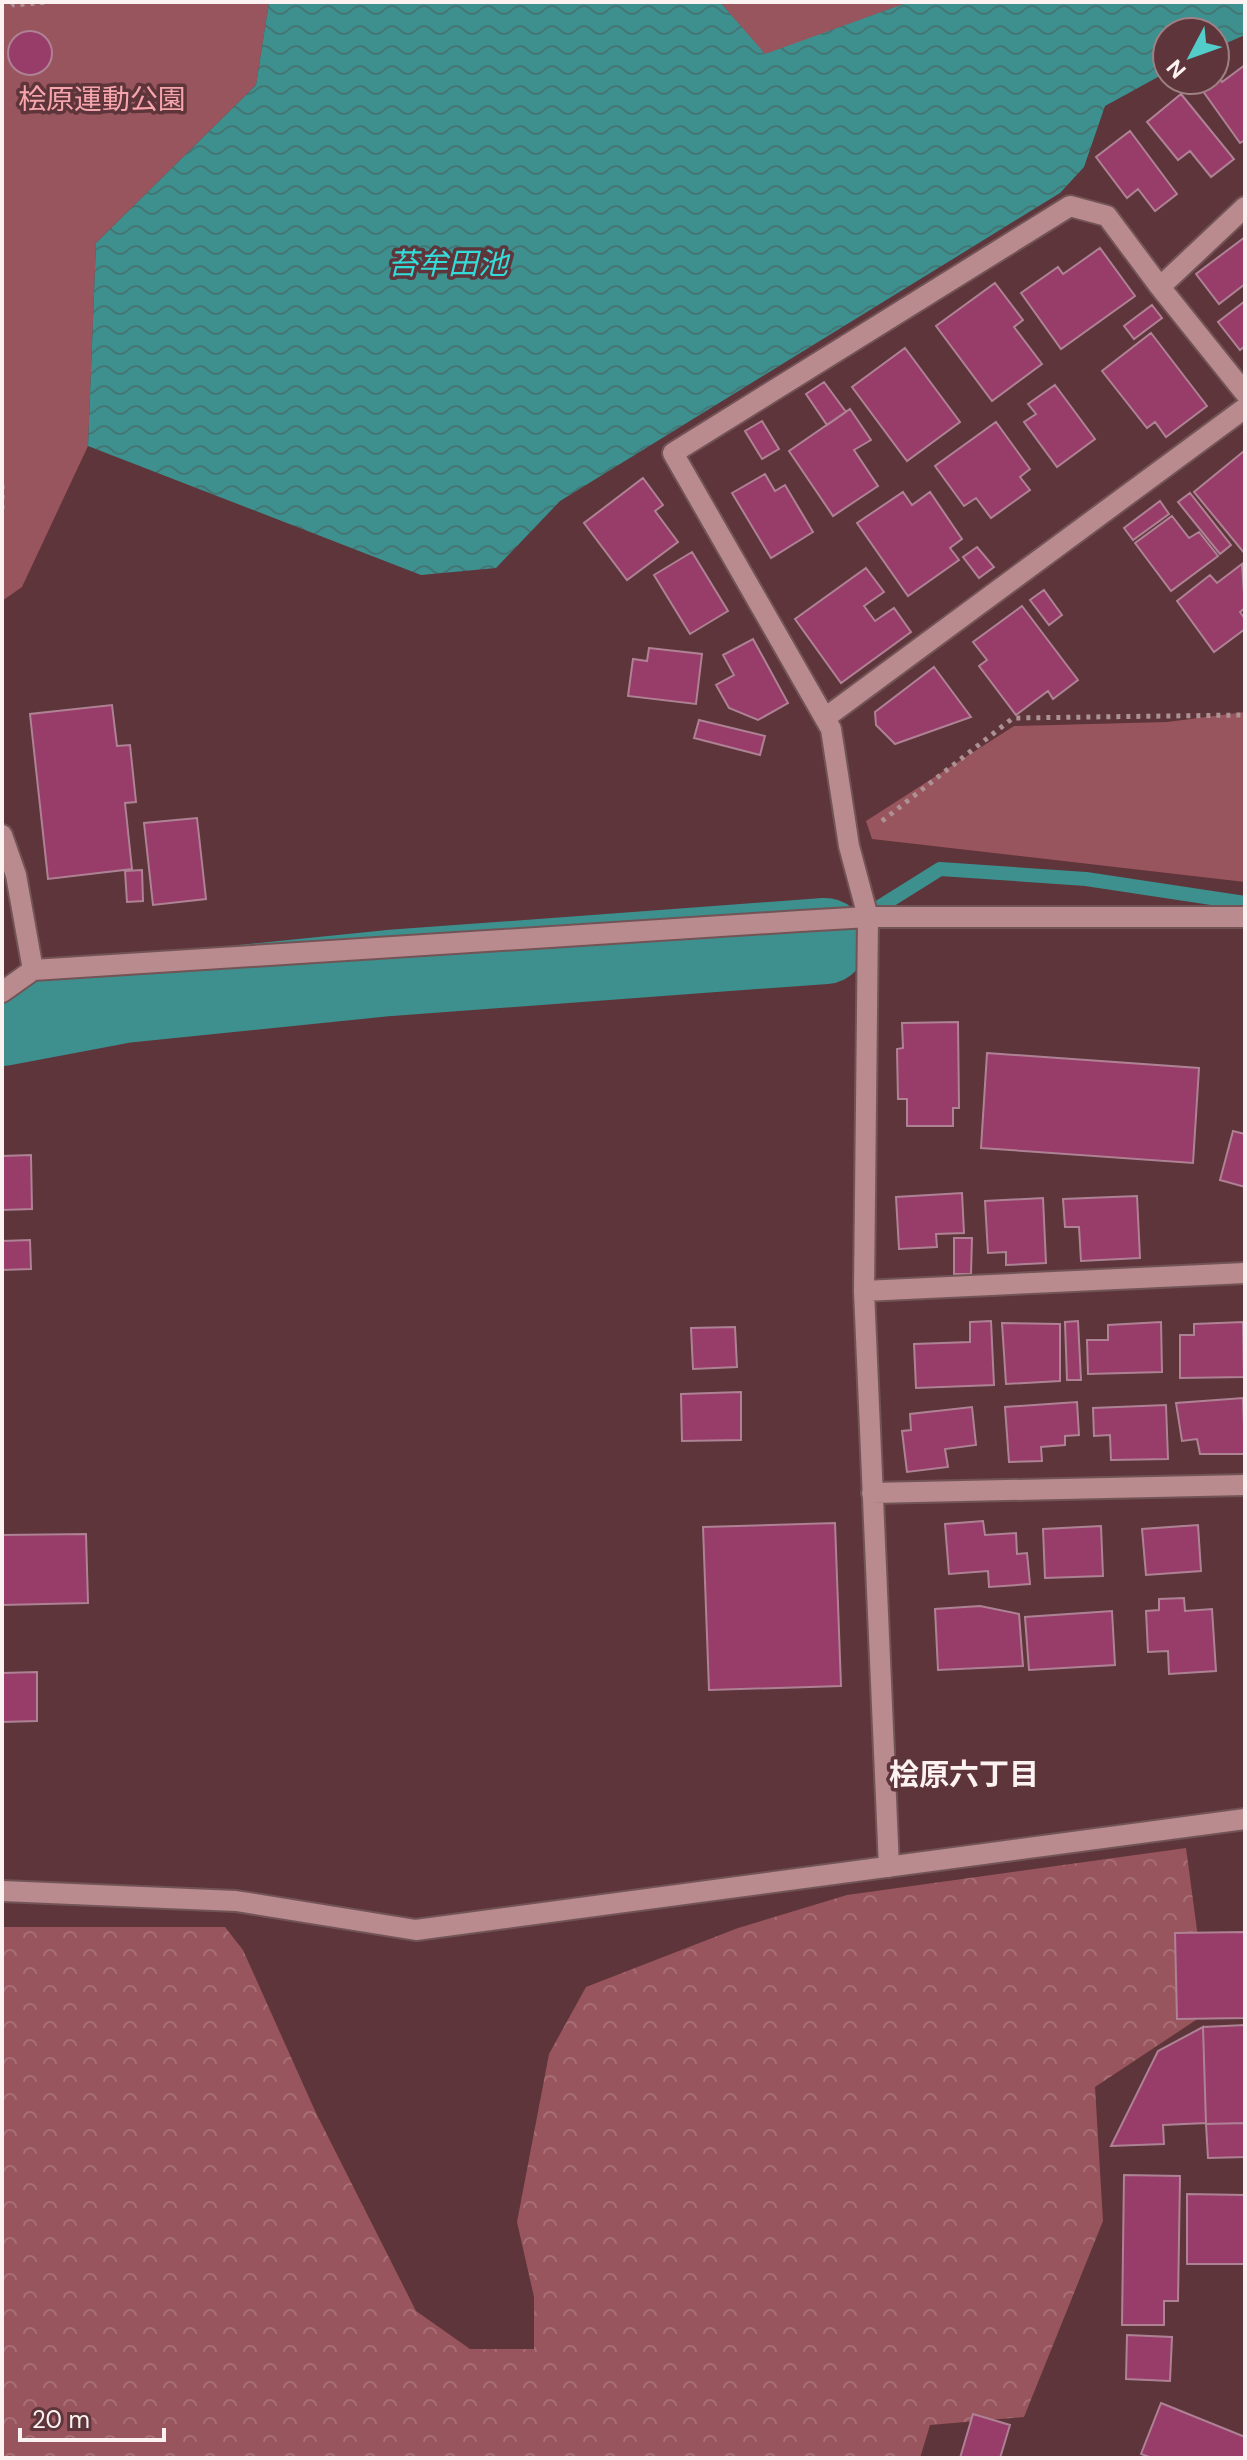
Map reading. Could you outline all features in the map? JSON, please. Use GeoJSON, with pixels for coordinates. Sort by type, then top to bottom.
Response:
{"type":"FeatureCollection","features":[{"type":"Feature","properties":{"kind":"street"},"geometry":{"type":"LineString","coordinates":[[889,1867],[864,1291],[868,917],[849,846],[831,729],[673,453],[1070,206],[1107,216],[1245,393]]}},
{"type":"Feature","properties":{"kind":"street"},"geometry":{"type":"LineString","coordinates":[[1160,287],[1245,207]]}},
{"type":"Feature","properties":{"kind":"street"},"geometry":{"type":"LineString","coordinates":[[825,718],[1245,408]]}},
{"type":"Feature","properties":{"kind":"street"},"geometry":{"type":"LineString","coordinates":[[2,835],[16,875],[33,970]]}},
{"type":"Feature","properties":{"kind":"street"},"geometry":{"type":"LineString","coordinates":[[2,992],[33,970],[868,917],[1245,917]]}},
{"type":"Feature","properties":{"kind":"street"},"geometry":{"type":"LineString","coordinates":[[864,1291],[1245,1273]]}},
{"type":"Feature","properties":{"kind":"street"},"geometry":{"type":"LineString","coordinates":[[872,1493],[1245,1485]]}},
{"type":"Feature","properties":{"kind":"street"},"geometry":{"type":"LineString","coordinates":[[2,1891],[236,1901],[416,1930],[1245,1819]]}},
{"type":"Feature","properties":{"kind":"path"},"geometry":{"type":"LineString","coordinates":[[12,2],[14,5],[48,2]]}},
{"type":"Feature","properties":{"kind":"path"},"geometry":{"type":"LineString","coordinates":[[2,485],[2,510]]}},
{"type":"Feature","properties":{"kind":"path"},"geometry":{"type":"LineString","coordinates":[[849,846],[1013,718],[1245,715]]}},
{"type":"Feature","properties":{"kind":"green space","name":"桧原運動公園"},"geometry":{"type":"Polygon","coordinates":[[[2,2],[269,2],[256,85],[96,243],[88,446],[22,587],[2,601],[2,2]]]}},
{"type":"Feature","properties":{"kind":"green space"},"geometry":{"type":"Polygon","coordinates":[[[720,2],[909,2],[765,55],[720,2]]]}},
{"type":"Feature","properties":{"kind":"green space"},"geometry":{"type":"Polygon","coordinates":[[[1245,712],[1245,882],[872,839],[866,821],[1014,726],[1167,722],[1245,712]]]}},
{"type":"Feature","properties":{"kind":"green space"},"geometry":{"type":"Polygon","coordinates":[[[1186,1848],[1208,2012],[1095,2087],[1103,2221],[1024,2417],[930,2425],[920,2458],[2,2458],[2,1927],[225,1927],[243,1950],[316,2113],[416,2311],[470,2349],[534,2349],[534,2297],[517,2222],[549,2054],[586,1987],[738,1928],[847,1895],[1186,1848]]]}},
{"type":"Feature","properties":{"kind":"water","name":"苔牟田池"},"geometry":{"type":"Polygon","coordinates":[[[269,2],[720,2],[765,54],[909,2],[1245,2],[1245,35],[1231,41],[1231,16],[1151,16],[1151,81],[1105,106],[1084,167],[1060,193],[560,501],[496,568],[421,575],[88,446],[96,243],[256,85],[269,2]]]}},
{"type":"Feature","properties":{"kind":"building"},"geometry":{"type":"Polygon","coordinates":[[[30,31],[45,38],[52,53],[45,68],[30,75],[15,68],[8,53],[15,38],[30,31]]]}},
{"type":"Feature","properties":{"kind":"building"},"geometry":{"type":"Polygon","coordinates":[[[1245,65],[1245,140],[1240,143],[1206,96],[1231,96],[1231,75],[1245,65]]]}},
{"type":"Feature","properties":{"kind":"building"},"geometry":{"type":"Polygon","coordinates":[[[1183,96],[1234,159],[1211,177],[1190,151],[1178,160],[1147,122],[1183,96]]]}},
{"type":"Feature","properties":{"kind":"building"},"geometry":{"type":"Polygon","coordinates":[[[1130,131],[1177,194],[1155,211],[1138,189],[1127,198],[1096,157],[1130,131]]]}},
{"type":"Feature","properties":{"kind":"building"},"geometry":{"type":"Polygon","coordinates":[[[1245,237],[1245,284],[1219,304],[1196,274],[1245,237]]]}},
{"type":"Feature","properties":{"kind":"building"},"geometry":{"type":"Polygon","coordinates":[[[1100,248],[1135,296],[1061,349],[1021,293],[1058,267],[1063,274],[1100,248]]]}},
{"type":"Feature","properties":{"kind":"building"},"geometry":{"type":"Polygon","coordinates":[[[995,283],[1023,320],[1014,327],[1042,364],[992,401],[936,326],[995,283]]]}},
{"type":"Feature","properties":{"kind":"building"},"geometry":{"type":"Polygon","coordinates":[[[1245,301],[1245,346],[1240,350],[1218,322],[1245,301]]]}},
{"type":"Feature","properties":{"kind":"building"},"geometry":{"type":"Polygon","coordinates":[[[1152,305],[1162,318],[1134,339],[1124,326],[1152,305]]]}},
{"type":"Feature","properties":{"kind":"building"},"geometry":{"type":"Polygon","coordinates":[[[1151,333],[1207,406],[1166,437],[1155,422],[1147,428],[1102,371],[1151,333]]]}},
{"type":"Feature","properties":{"kind":"building"},"geometry":{"type":"Polygon","coordinates":[[[905,348],[960,422],[907,461],[852,387],[905,348]]]}},
{"type":"Feature","properties":{"kind":"building"},"geometry":{"type":"Polygon","coordinates":[[[824,382],[846,412],[827,425],[806,394],[824,382]]]}},
{"type":"Feature","properties":{"kind":"building"},"geometry":{"type":"Polygon","coordinates":[[[1055,385],[1095,439],[1057,467],[1024,422],[1036,414],[1028,404],[1055,385]]]}},
{"type":"Feature","properties":{"kind":"building"},"geometry":{"type":"Polygon","coordinates":[[[850,409],[871,440],[854,450],[878,486],[833,516],[789,451],[850,409]]]}},
{"type":"Feature","properties":{"kind":"building"},"geometry":{"type":"Polygon","coordinates":[[[762,421],[779,449],[762,459],[745,431],[762,421]]]}},
{"type":"Feature","properties":{"kind":"building"},"geometry":{"type":"Polygon","coordinates":[[[996,422],[1030,469],[1020,477],[1030,490],[991,518],[976,498],[964,506],[935,466],[996,422]]]}},
{"type":"Feature","properties":{"kind":"building"},"geometry":{"type":"Polygon","coordinates":[[[1245,452],[1245,554],[1194,492],[1245,452]]]}},
{"type":"Feature","properties":{"kind":"building"},"geometry":{"type":"Polygon","coordinates":[[[765,474],[775,491],[785,485],[813,532],[771,558],[732,493],[765,474]]]}},
{"type":"Feature","properties":{"kind":"building"},"geometry":{"type":"Polygon","coordinates":[[[643,478],[663,505],[655,511],[678,542],[627,580],[584,523],[643,478]]]}},
{"type":"Feature","properties":{"kind":"building"},"geometry":{"type":"Polygon","coordinates":[[[903,492],[912,505],[930,492],[962,539],[950,548],[959,560],[908,596],[857,523],[903,492]]]}},
{"type":"Feature","properties":{"kind":"building"},"geometry":{"type":"Polygon","coordinates":[[[1190,493],[1231,545],[1220,554],[1178,502],[1190,493]]]}},
{"type":"Feature","properties":{"kind":"building"},"geometry":{"type":"Polygon","coordinates":[[[1160,501],[1169,514],[1133,540],[1124,528],[1160,501]]]}},
{"type":"Feature","properties":{"kind":"building"},"geometry":{"type":"Polygon","coordinates":[[[1172,516],[1189,538],[1199,532],[1218,556],[1171,591],[1135,543],[1172,516]]]}},
{"type":"Feature","properties":{"kind":"building"},"geometry":{"type":"Polygon","coordinates":[[[977,547],[994,567],[979,578],[963,557],[977,547]]]}},
{"type":"Feature","properties":{"kind":"building"},"geometry":{"type":"Polygon","coordinates":[[[692,552],[728,611],[690,634],[654,575],[692,552]]]}},
{"type":"Feature","properties":{"kind":"building"},"geometry":{"type":"Polygon","coordinates":[[[1242,564],[1245,608],[1240,612],[1245,619],[1245,629],[1214,652],[1177,601],[1210,575],[1217,583],[1242,564]]]}},
{"type":"Feature","properties":{"kind":"building"},"geometry":{"type":"Polygon","coordinates":[[[866,568],[884,592],[864,606],[875,621],[894,608],[911,632],[841,683],[795,619],[866,568]]]}},
{"type":"Feature","properties":{"kind":"building"},"geometry":{"type":"Polygon","coordinates":[[[1044,590],[1062,615],[1049,625],[1030,600],[1044,590]]]}},
{"type":"Feature","properties":{"kind":"building"},"geometry":{"type":"Polygon","coordinates":[[[1022,606],[1078,680],[1053,699],[1048,691],[1016,715],[979,666],[987,660],[973,642],[1022,606]]]}},
{"type":"Feature","properties":{"kind":"building"},"geometry":{"type":"Polygon","coordinates":[[[753,639],[788,703],[758,720],[729,708],[716,685],[734,675],[723,655],[753,639]]]}},
{"type":"Feature","properties":{"kind":"building"},"geometry":{"type":"Polygon","coordinates":[[[649,648],[702,654],[696,704],[628,696],[633,659],[647,661],[649,648]]]}},
{"type":"Feature","properties":{"kind":"building"},"geometry":{"type":"Polygon","coordinates":[[[934,667],[971,717],[895,744],[876,725],[875,712],[934,667]]]}},
{"type":"Feature","properties":{"kind":"building"},"geometry":{"type":"Polygon","coordinates":[[[112,705],[117,746],[130,745],[136,802],[125,803],[132,869],[48,879],[30,714],[112,705]]]}},
{"type":"Feature","properties":{"kind":"building"},"geometry":{"type":"Polygon","coordinates":[[[699,720],[765,736],[760,755],[694,738],[699,720]]]}},
{"type":"Feature","properties":{"kind":"building"},"geometry":{"type":"Polygon","coordinates":[[[197,818],[206,899],[153,905],[144,823],[197,818]]]}},
{"type":"Feature","properties":{"kind":"building"},"geometry":{"type":"Polygon","coordinates":[[[142,870],[143,901],[127,902],[125,871],[142,870]]]}},
{"type":"Feature","properties":{"kind":"building"},"geometry":{"type":"Polygon","coordinates":[[[958,1022],[959,1108],[953,1108],[953,1126],[907,1126],[907,1099],[898,1099],[897,1049],[903,1048],[902,1023],[958,1022]]]}},
{"type":"Feature","properties":{"kind":"building"},"geometry":{"type":"Polygon","coordinates":[[[987,1053],[1199,1068],[1193,1163],[981,1148],[987,1053]]]}},
{"type":"Feature","properties":{"kind":"building"},"geometry":{"type":"Polygon","coordinates":[[[1233,1131],[1245,1134],[1245,1187],[1220,1180],[1233,1131]]]}},
{"type":"Feature","properties":{"kind":"building"},"geometry":{"type":"Polygon","coordinates":[[[31,1155],[32,1209],[2,1210],[2,1156],[31,1155]]]}},
{"type":"Feature","properties":{"kind":"building"},"geometry":{"type":"Polygon","coordinates":[[[962,1193],[964,1233],[936,1234],[937,1247],[899,1249],[896,1197],[962,1193]]]}},
{"type":"Feature","properties":{"kind":"building"},"geometry":{"type":"Polygon","coordinates":[[[1137,1196],[1140,1258],[1081,1261],[1079,1227],[1065,1227],[1063,1199],[1137,1196]]]}},
{"type":"Feature","properties":{"kind":"building"},"geometry":{"type":"Polygon","coordinates":[[[1043,1198],[1046,1263],[1006,1265],[1006,1252],[988,1253],[985,1201],[1043,1198]]]}},
{"type":"Feature","properties":{"kind":"building"},"geometry":{"type":"Polygon","coordinates":[[[954,1238],[972,1238],[971,1274],[954,1274],[954,1238]]]}},
{"type":"Feature","properties":{"kind":"building"},"geometry":{"type":"Polygon","coordinates":[[[30,1240],[31,1269],[2,1270],[2,1241],[30,1240]]]}},
{"type":"Feature","properties":{"kind":"building"},"geometry":{"type":"Polygon","coordinates":[[[991,1321],[994,1385],[916,1388],[914,1344],[970,1342],[970,1322],[991,1321]]]}},
{"type":"Feature","properties":{"kind":"building"},"geometry":{"type":"Polygon","coordinates":[[[1078,1321],[1081,1380],[1067,1380],[1065,1322],[1078,1321]]]}},
{"type":"Feature","properties":{"kind":"building"},"geometry":{"type":"Polygon","coordinates":[[[1161,1322],[1162,1372],[1088,1374],[1087,1340],[1108,1340],[1108,1325],[1161,1322]]]}},
{"type":"Feature","properties":{"kind":"building"},"geometry":{"type":"Polygon","coordinates":[[[1243,1322],[1244,1377],[1180,1378],[1180,1335],[1194,1335],[1194,1324],[1243,1322]]]}},
{"type":"Feature","properties":{"kind":"building"},"geometry":{"type":"Polygon","coordinates":[[[1002,1323],[1060,1324],[1060,1381],[1006,1384],[1002,1323]]]}},
{"type":"Feature","properties":{"kind":"building"},"geometry":{"type":"Polygon","coordinates":[[[735,1327],[737,1367],[693,1369],[691,1328],[735,1327]]]}},
{"type":"Feature","properties":{"kind":"building"},"geometry":{"type":"Polygon","coordinates":[[[741,1392],[741,1440],[682,1441],[681,1394],[741,1392]]]}},
{"type":"Feature","properties":{"kind":"building"},"geometry":{"type":"Polygon","coordinates":[[[1243,1398],[1245,1454],[1200,1454],[1197,1439],[1182,1441],[1176,1403],[1243,1398]]]}},
{"type":"Feature","properties":{"kind":"building"},"geometry":{"type":"Polygon","coordinates":[[[1077,1402],[1079,1435],[1065,1436],[1065,1445],[1041,1447],[1042,1461],[1009,1462],[1005,1407],[1077,1402]]]}},
{"type":"Feature","properties":{"kind":"building"},"geometry":{"type":"Polygon","coordinates":[[[1166,1405],[1168,1459],[1111,1460],[1110,1435],[1094,1436],[1093,1408],[1166,1405]]]}},
{"type":"Feature","properties":{"kind":"building"},"geometry":{"type":"Polygon","coordinates":[[[972,1407],[976,1445],[945,1449],[948,1467],[907,1472],[902,1431],[911,1430],[910,1414],[972,1407]]]}},
{"type":"Feature","properties":{"kind":"building"},"geometry":{"type":"Polygon","coordinates":[[[983,1521],[985,1535],[1016,1533],[1017,1554],[1027,1553],[1030,1584],[989,1587],[988,1571],[949,1574],[945,1524],[983,1521]]]}},
{"type":"Feature","properties":{"kind":"building"},"geometry":{"type":"Polygon","coordinates":[[[835,1523],[841,1686],[709,1690],[703,1527],[835,1523]]]}},
{"type":"Feature","properties":{"kind":"building"},"geometry":{"type":"Polygon","coordinates":[[[1198,1525],[1201,1571],[1146,1575],[1142,1529],[1198,1525]]]}},
{"type":"Feature","properties":{"kind":"building"},"geometry":{"type":"Polygon","coordinates":[[[1101,1526],[1103,1576],[1045,1578],[1043,1529],[1101,1526]]]}},
{"type":"Feature","properties":{"kind":"building"},"geometry":{"type":"Polygon","coordinates":[[[86,1534],[88,1603],[2,1605],[2,1535],[86,1534]]]}},
{"type":"Feature","properties":{"kind":"building"},"geometry":{"type":"Polygon","coordinates":[[[1184,1598],[1185,1611],[1212,1609],[1216,1671],[1169,1674],[1168,1651],[1148,1652],[1146,1611],[1159,1610],[1159,1599],[1184,1598]]]}},
{"type":"Feature","properties":{"kind":"building"},"geometry":{"type":"Polygon","coordinates":[[[980,1606],[1019,1614],[1023,1666],[938,1670],[935,1609],[980,1606]]]}},
{"type":"Feature","properties":{"kind":"building"},"geometry":{"type":"Polygon","coordinates":[[[1112,1611],[1115,1665],[1029,1670],[1025,1617],[1112,1611]]]}},
{"type":"Feature","properties":{"kind":"building"},"geometry":{"type":"Polygon","coordinates":[[[37,1672],[37,1721],[2,1722],[2,1673],[37,1672]]]}},
{"type":"Feature","properties":{"kind":"building"},"geometry":{"type":"Polygon","coordinates":[[[1245,1932],[1245,2018],[1177,2019],[1175,1933],[1245,1932]]]}},
{"type":"Feature","properties":{"kind":"building"},"geometry":{"type":"Polygon","coordinates":[[[1245,2025],[1245,2123],[1206,2124],[1203,2027],[1245,2025]]]}},
{"type":"Feature","properties":{"kind":"building"},"geometry":{"type":"Polygon","coordinates":[[[1203,2027],[1206,2123],[1163,2125],[1164,2144],[1111,2146],[1158,2051],[1203,2027]]]}},
{"type":"Feature","properties":{"kind":"building"},"geometry":{"type":"Polygon","coordinates":[[[1245,2123],[1245,2157],[1208,2158],[1206,2124],[1245,2123]]]}},
{"type":"Feature","properties":{"kind":"building"},"geometry":{"type":"Polygon","coordinates":[[[1124,2175],[1180,2176],[1178,2301],[1164,2301],[1164,2325],[1122,2325],[1124,2175]]]}},
{"type":"Feature","properties":{"kind":"building"},"geometry":{"type":"Polygon","coordinates":[[[1187,2194],[1245,2195],[1245,2264],[1187,2264],[1187,2194]]]}},
{"type":"Feature","properties":{"kind":"building"},"geometry":{"type":"Polygon","coordinates":[[[1127,2335],[1172,2337],[1170,2381],[1126,2379],[1127,2335]]]}},
{"type":"Feature","properties":{"kind":"building"},"geometry":{"type":"Polygon","coordinates":[[[1161,2403],[1245,2437],[1245,2458],[1152,2458],[1141,2454],[1161,2403]]]}},
{"type":"Feature","properties":{"kind":"building"},"geometry":{"type":"Polygon","coordinates":[[[973,2414],[1010,2425],[1000,2458],[960,2458],[973,2414]]]}},
{"type":"Feature","properties":{"kind":"waterway"},"geometry":{"type":"LineString","coordinates":[[825,941],[940,869],[1086,879],[1245,903]]}},
{"type":"Feature","properties":{"kind":"waterway"},"geometry":{"type":"LineString","coordinates":[[2,1023],[124,1000],[389,973],[825,941]]}},
{"type":"Feature","properties":{"kind":"district","name":"桧原六丁目"},"geometry":{"type":"Point","coordinates":[964,1775]}}]}
